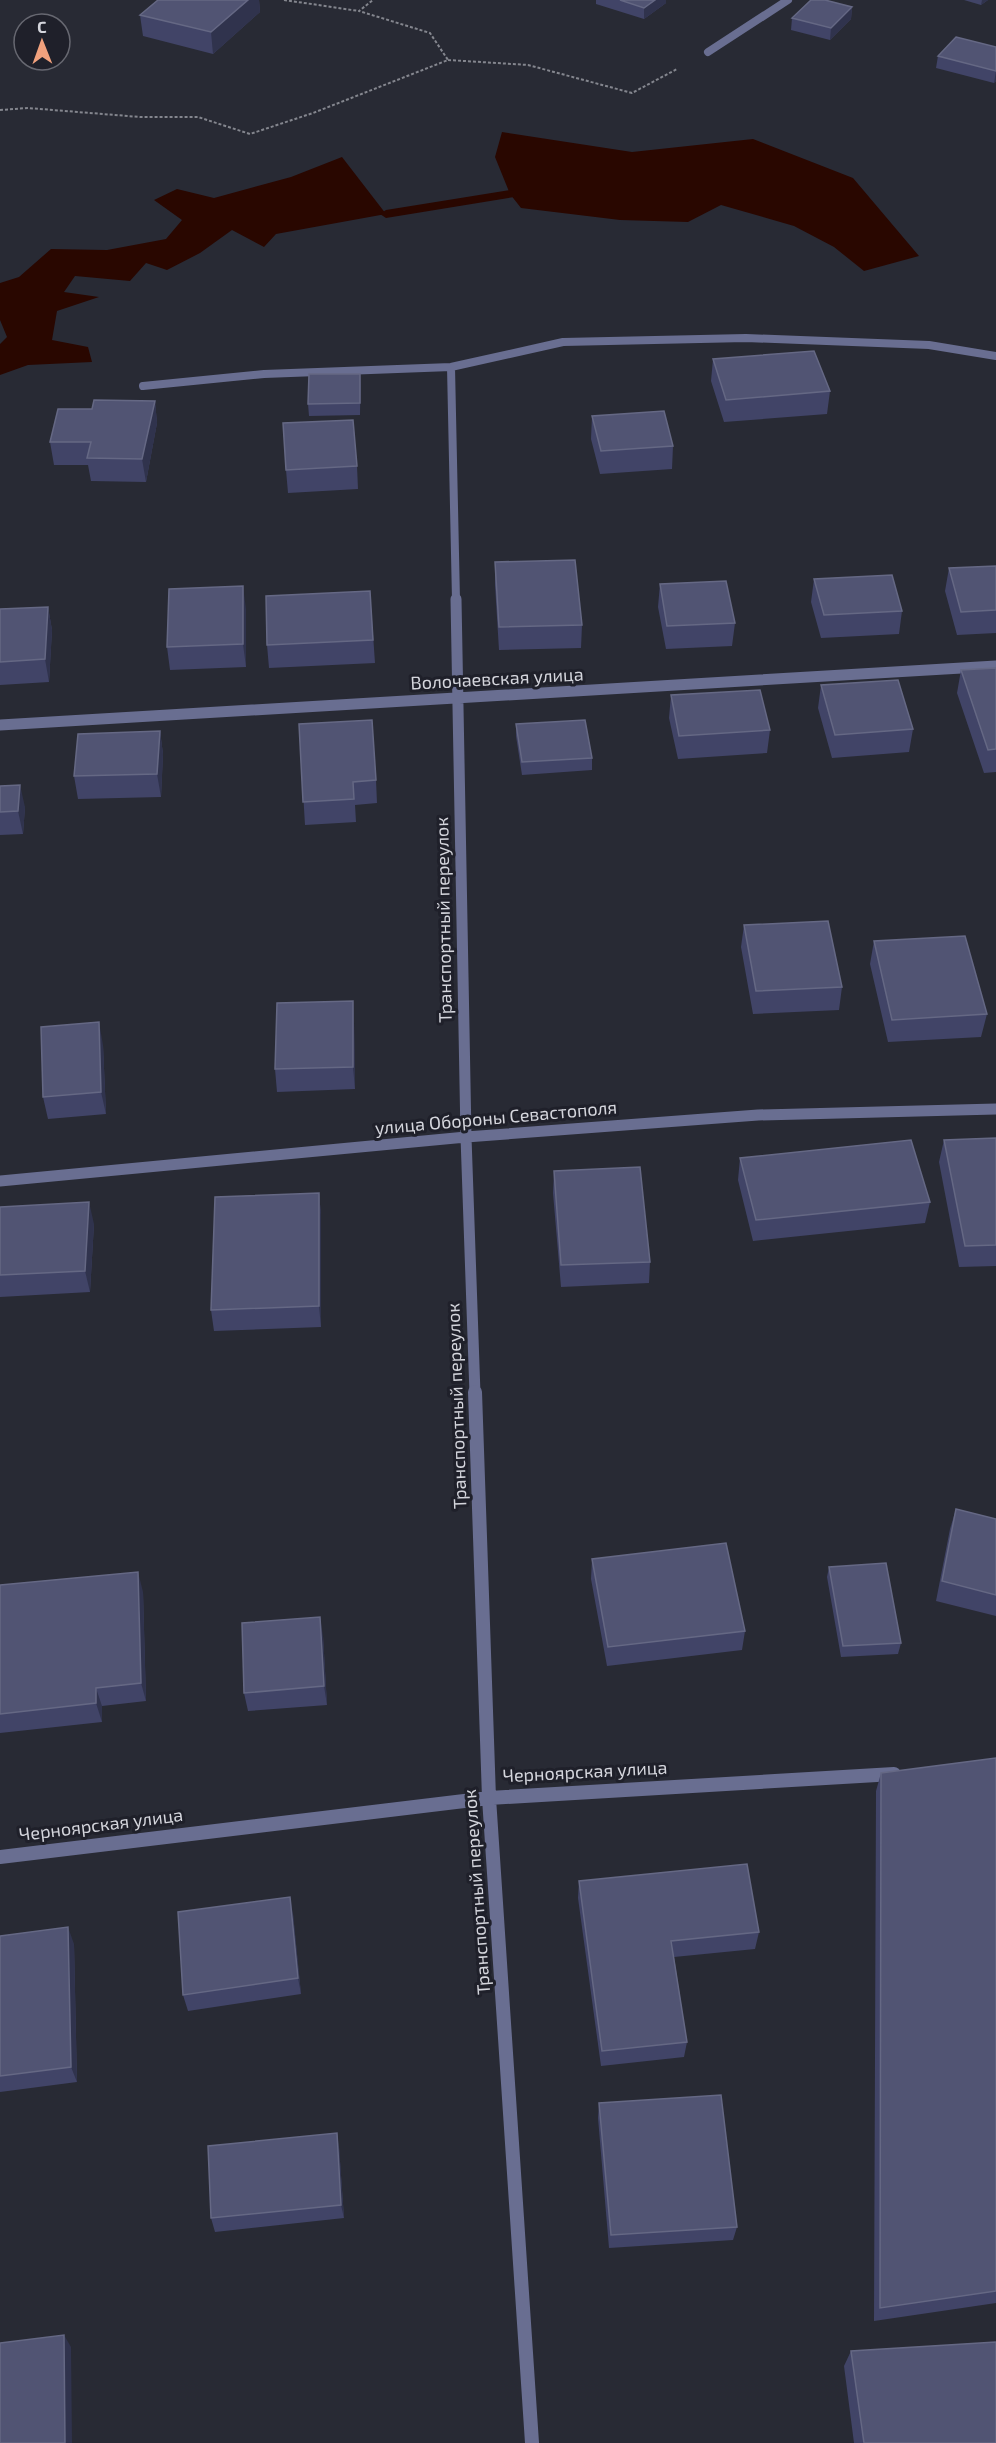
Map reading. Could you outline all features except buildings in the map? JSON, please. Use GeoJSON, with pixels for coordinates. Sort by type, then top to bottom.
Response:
{"type":"FeatureCollection","features":[{"type":"Feature","properties":{"kind":"street"},"geometry":{"type":"LineString","coordinates":[[708,52],[788,0]]}},
{"type":"Feature","properties":{"kind":"street"},"geometry":{"type":"LineString","coordinates":[[143,386],[264,374],[451,367],[563,342],[746,338],[928,345],[996,356]]}},
{"type":"Feature","properties":{"kind":"street","name":"Транспортный переулок"},"geometry":{"type":"LineString","coordinates":[[451,367],[466,1137],[489,1798],[532,2443]]}},
{"type":"Feature","properties":{"kind":"street","name":"Волочаевская улица"},"geometry":{"type":"LineString","coordinates":[[0,725],[996,666]]}},
{"type":"Feature","properties":{"kind":"street","name":"улица Обороны Севастополя"},"geometry":{"type":"LineString","coordinates":[[0,1181],[466,1137],[758,1115],[996,1108]]}},
{"type":"Feature","properties":{"kind":"street","name":"Черноярская улица"},"geometry":{"type":"LineString","coordinates":[[0,1857],[489,1798],[914,1773]]}},
{"type":"Feature","properties":{"kind":"path"},"geometry":{"type":"LineString","coordinates":[[284,0],[359,11],[430,33],[448,60]]}},
{"type":"Feature","properties":{"kind":"path"},"geometry":{"type":"LineString","coordinates":[[359,11],[373,0]]}},
{"type":"Feature","properties":{"kind":"path"},"geometry":{"type":"LineString","coordinates":[[0,110],[28,108],[140,117],[198,117],[250,134],[313,113],[448,60],[528,65],[632,93],[708,52]]}},
{"type":"Feature","properties":{"kind":"shaded area"},"geometry":{"type":"Polygon","coordinates":[[[502,132],[632,152],[753,139],[853,178],[919,256],[864,271],[834,247],[794,226],[721,205],[688,222],[620,220],[521,208],[510,194],[495,157],[502,132]]]}},
{"type":"Feature","properties":{"kind":"shaded area"},"geometry":{"type":"Polygon","coordinates":[[[342,157],[386,214],[276,234],[264,247],[232,230],[200,253],[167,270],[146,263],[130,281],[75,276],[64,292],[99,297],[57,311],[52,340],[88,347],[92,362],[28,365],[0,375],[0,344],[7,337],[0,320],[0,283],[19,277],[51,249],[107,250],[166,239],[182,220],[154,200],[177,189],[214,198],[291,177],[342,157]]]}},
{"type":"Feature","properties":{"kind":"waterway"},"geometry":{"type":"LineString","coordinates":[[386,214],[510,194]]}}]}
